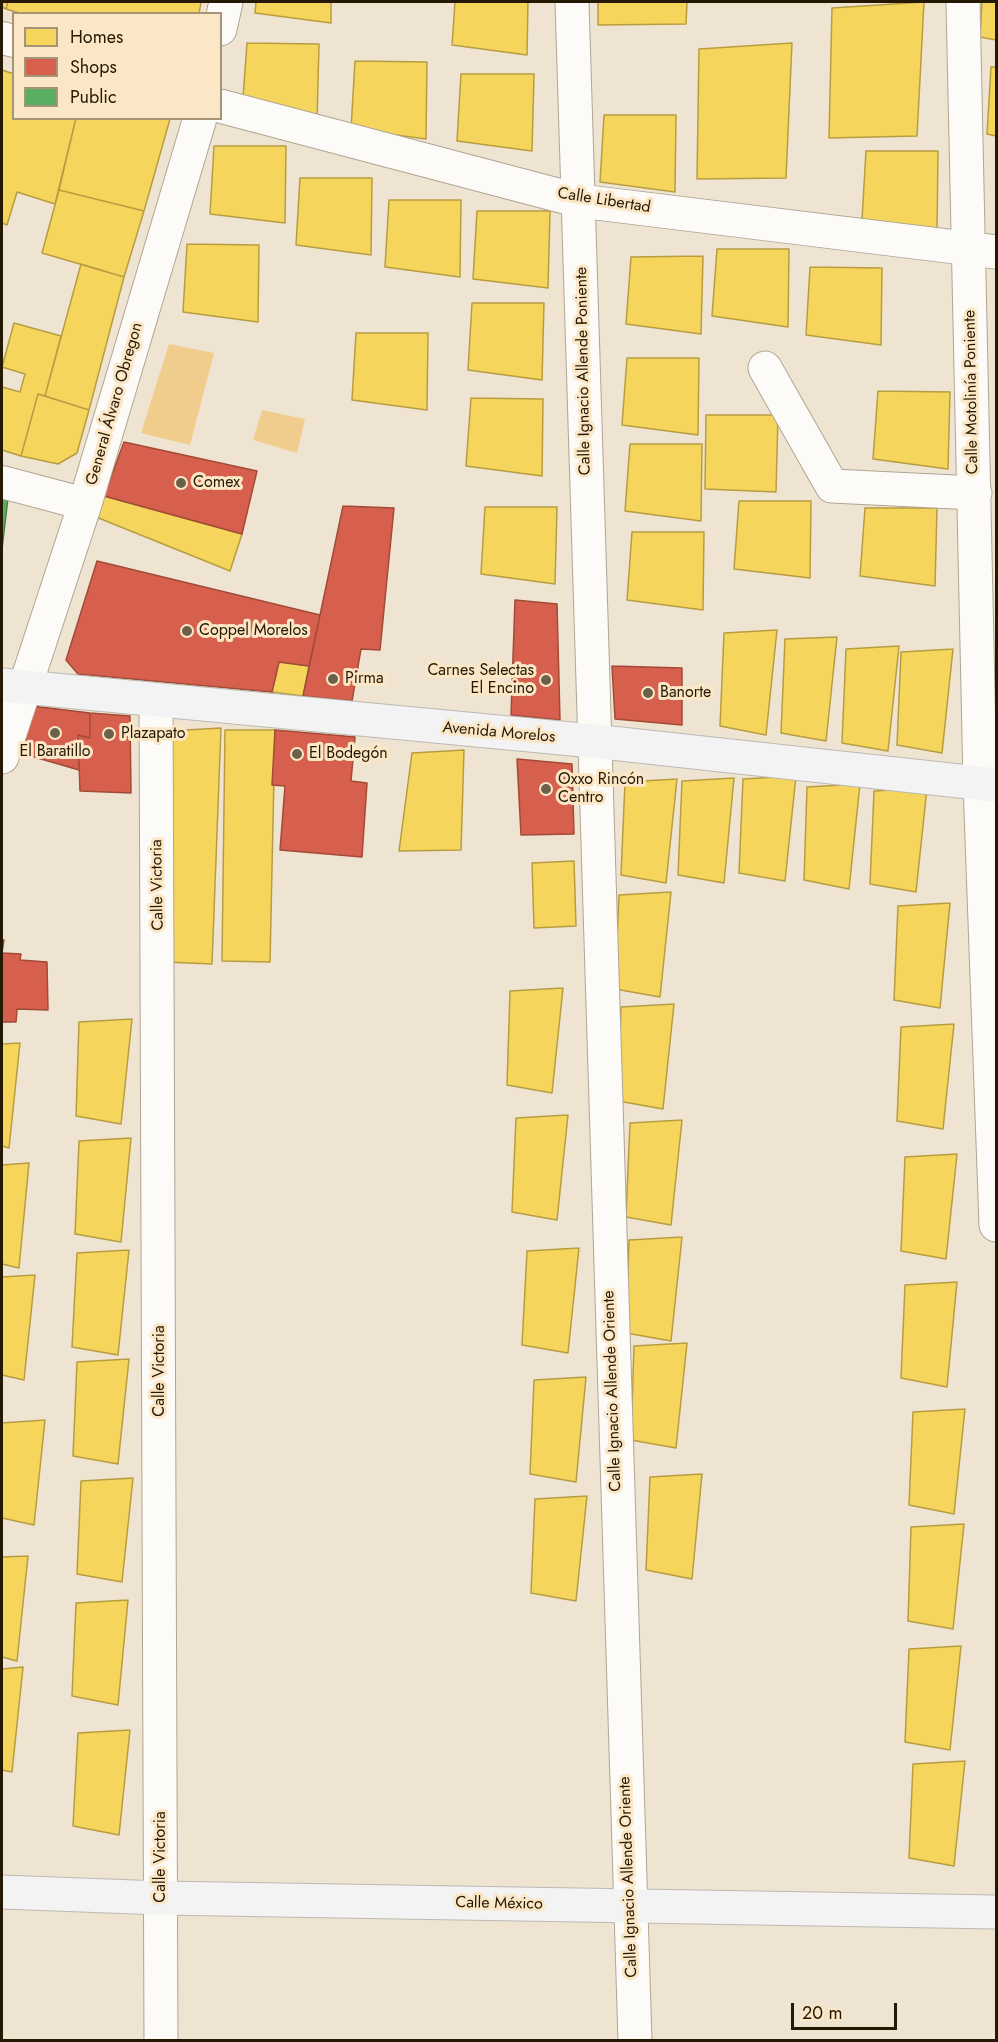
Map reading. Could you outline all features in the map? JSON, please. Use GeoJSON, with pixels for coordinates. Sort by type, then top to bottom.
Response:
{"type":"FeatureCollection","features":[{"type":"Feature","properties":{"kind":"main road","name":"Avenida Morelos"},"geometry":{"type":"LineString","coordinates":[[14,687],[593,741],[988,784]]}},
{"type":"Feature","properties":{"kind":"main road","name":"Calle México"},"geometry":{"type":"LineString","coordinates":[[2,1892],[161,1898],[996,1912]]}},
{"type":"Feature","properties":{"kind":"street"},"geometry":{"type":"LineString","coordinates":[[222,20],[226,2]]}},
{"type":"Feature","properties":{"kind":"street","name":"Calle Ignacio Allende Poniente"},"geometry":{"type":"LineString","coordinates":[[572,2],[580,201],[593,741]]}},
{"type":"Feature","properties":{"kind":"street","name":"Calle Motolinía Poniente"},"geometry":{"type":"LineString","coordinates":[[963,2],[983,250],[975,494],[988,784],[996,1225]]}},
{"type":"Feature","properties":{"kind":"street","name":"Calle Libertad"},"geometry":{"type":"LineString","coordinates":[[222,107],[580,201],[983,250]]}},
{"type":"Feature","properties":{"kind":"street","name":"General Álvaro Obregon"},"geometry":{"type":"LineString","coordinates":[[2,757],[14,687],[85,504],[199,120]]}},
{"type":"Feature","properties":{"kind":"street"},"geometry":{"type":"LineString","coordinates":[[765,368],[832,486],[975,494]]}},
{"type":"Feature","properties":{"kind":"street"},"geometry":{"type":"LineString","coordinates":[[2,482],[85,504]]}},
{"type":"Feature","properties":{"kind":"street","name":"Calle Victoria"},"geometry":{"type":"LineString","coordinates":[[156,702],[161,2040]]}},
{"type":"Feature","properties":{"kind":"street","name":"Calle Ignacio Allende Oriente"},"geometry":{"type":"LineString","coordinates":[[593,741],[635,2040]]}},
{"type":"Feature","properties":{"kind":"shaded area"},"geometry":{"type":"Polygon","coordinates":[[[169,344],[214,353],[190,445],[141,433],[169,344]]]}},
{"type":"Feature","properties":{"kind":"shaded area"},"geometry":{"type":"Polygon","coordinates":[[[262,410],[305,419],[297,453],[253,440],[262,410]]]}},
{"type":"Feature","properties":{"kind":"building: Homes"},"geometry":{"type":"Polygon","coordinates":[[[2,2],[8,2],[6,9],[2,7],[2,2]]]}},
{"type":"Feature","properties":{"kind":"building: Homes"},"geometry":{"type":"Polygon","coordinates":[[[8,2],[201,2],[199,12],[16,12],[6,9],[8,2]]]}},
{"type":"Feature","properties":{"kind":"building: Homes"},"geometry":{"type":"Polygon","coordinates":[[[256,2],[331,2],[331,23],[255,13],[256,2]]]}},
{"type":"Feature","properties":{"kind":"building: Homes"},"geometry":{"type":"Polygon","coordinates":[[[455,2],[528,2],[527,55],[452,45],[455,2]]]}},
{"type":"Feature","properties":{"kind":"building: Homes"},"geometry":{"type":"Polygon","coordinates":[[[598,2],[687,2],[686,24],[598,25],[598,2]]]}},
{"type":"Feature","properties":{"kind":"building: Homes"},"geometry":{"type":"Polygon","coordinates":[[[924,2],[917,136],[829,138],[832,8],[924,2]]]}},
{"type":"Feature","properties":{"kind":"building: Homes"},"geometry":{"type":"Polygon","coordinates":[[[982,2],[996,2],[996,40],[980,37],[982,2]]]}},
{"type":"Feature","properties":{"kind":"building: Homes"},"geometry":{"type":"Polygon","coordinates":[[[247,43],[319,44],[317,121],[242,111],[247,43]]]}},
{"type":"Feature","properties":{"kind":"building: Homes"},"geometry":{"type":"Polygon","coordinates":[[[792,43],[786,178],[697,179],[699,49],[792,43]]]}},
{"type":"Feature","properties":{"kind":"building: Homes"},"geometry":{"type":"Polygon","coordinates":[[[355,61],[427,62],[426,139],[351,129],[355,61]]]}},
{"type":"Feature","properties":{"kind":"building: Homes"},"geometry":{"type":"Polygon","coordinates":[[[991,67],[996,67],[996,136],[987,134],[991,67]]]}},
{"type":"Feature","properties":{"kind":"building: Homes"},"geometry":{"type":"Polygon","coordinates":[[[2,70],[12,73],[12,120],[76,120],[55,204],[17,192],[7,225],[2,223],[2,70]]]}},
{"type":"Feature","properties":{"kind":"building: Homes"},"geometry":{"type":"Polygon","coordinates":[[[461,74],[534,74],[532,151],[457,141],[461,74]]]}},
{"type":"Feature","properties":{"kind":"building: Homes"},"geometry":{"type":"Polygon","coordinates":[[[604,115],[676,115],[675,192],[600,182],[604,115]]]}},
{"type":"Feature","properties":{"kind":"building: Homes"},"geometry":{"type":"Polygon","coordinates":[[[76,120],[170,120],[144,211],[59,190],[76,120]]]}},
{"type":"Feature","properties":{"kind":"building: Homes"},"geometry":{"type":"Polygon","coordinates":[[[214,146],[286,146],[285,223],[210,214],[214,146]]]}},
{"type":"Feature","properties":{"kind":"building: Homes"},"geometry":{"type":"Polygon","coordinates":[[[866,151],[938,151],[937,229],[862,219],[866,151]]]}},
{"type":"Feature","properties":{"kind":"building: Homes"},"geometry":{"type":"Polygon","coordinates":[[[300,178],[372,178],[371,255],[296,245],[300,178]]]}},
{"type":"Feature","properties":{"kind":"building: Homes"},"geometry":{"type":"Polygon","coordinates":[[[59,190],[144,211],[124,277],[42,253],[59,190]]]}},
{"type":"Feature","properties":{"kind":"building: Homes"},"geometry":{"type":"Polygon","coordinates":[[[389,200],[461,200],[460,277],[385,267],[389,200]]]}},
{"type":"Feature","properties":{"kind":"building: Homes"},"geometry":{"type":"Polygon","coordinates":[[[477,211],[550,211],[548,288],[473,279],[477,211]]]}},
{"type":"Feature","properties":{"kind":"building: Homes"},"geometry":{"type":"Polygon","coordinates":[[[187,244],[259,245],[258,322],[183,312],[187,244]]]}},
{"type":"Feature","properties":{"kind":"building: Homes"},"geometry":{"type":"Polygon","coordinates":[[[717,249],[789,249],[788,327],[712,316],[717,249]]]}},
{"type":"Feature","properties":{"kind":"building: Homes"},"geometry":{"type":"Polygon","coordinates":[[[703,256],[701,334],[626,324],[631,257],[703,256]]]}},
{"type":"Feature","properties":{"kind":"building: Homes"},"geometry":{"type":"Polygon","coordinates":[[[81,264],[124,277],[89,410],[45,396],[81,264]]]}},
{"type":"Feature","properties":{"kind":"building: Homes"},"geometry":{"type":"Polygon","coordinates":[[[810,267],[882,268],[881,345],[806,335],[810,267]]]}},
{"type":"Feature","properties":{"kind":"building: Homes"},"geometry":{"type":"Polygon","coordinates":[[[472,303],[544,303],[542,380],[468,370],[472,303]]]}},
{"type":"Feature","properties":{"kind":"building: Homes"},"geometry":{"type":"Polygon","coordinates":[[[14,323],[61,336],[45,396],[38,394],[21,456],[2,450],[2,387],[20,392],[25,374],[2,367],[14,323]]]}},
{"type":"Feature","properties":{"kind":"building: Homes"},"geometry":{"type":"Polygon","coordinates":[[[356,333],[428,333],[427,410],[352,400],[356,333]]]}},
{"type":"Feature","properties":{"kind":"building: Homes"},"geometry":{"type":"Polygon","coordinates":[[[627,358],[699,358],[698,435],[622,425],[627,358]]]}},
{"type":"Feature","properties":{"kind":"building: Homes"},"geometry":{"type":"Polygon","coordinates":[[[878,391],[950,392],[948,469],[873,459],[878,391]]]}},
{"type":"Feature","properties":{"kind":"building: Homes"},"geometry":{"type":"Polygon","coordinates":[[[38,394],[89,410],[77,453],[58,464],[21,456],[38,394]]]}},
{"type":"Feature","properties":{"kind":"building: Homes"},"geometry":{"type":"Polygon","coordinates":[[[471,398],[543,399],[542,476],[466,466],[471,398]]]}},
{"type":"Feature","properties":{"kind":"building: Homes"},"geometry":{"type":"Polygon","coordinates":[[[706,415],[778,415],[776,492],[705,489],[706,415]]]}},
{"type":"Feature","properties":{"kind":"building: Homes"},"geometry":{"type":"Polygon","coordinates":[[[630,444],[702,444],[701,521],[625,511],[630,444]]]}},
{"type":"Feature","properties":{"kind":"building: Homes"},"geometry":{"type":"Polygon","coordinates":[[[104,496],[242,534],[230,571],[96,517],[104,496]]]}},
{"type":"Feature","properties":{"kind":"building: Homes"},"geometry":{"type":"Polygon","coordinates":[[[739,501],[811,501],[810,578],[734,569],[739,501]]]}},
{"type":"Feature","properties":{"kind":"building: Homes"},"geometry":{"type":"Polygon","coordinates":[[[485,507],[557,507],[555,584],[481,574],[485,507]]]}},
{"type":"Feature","properties":{"kind":"building: Homes"},"geometry":{"type":"Polygon","coordinates":[[[865,508],[937,508],[935,586],[860,576],[865,508]]]}},
{"type":"Feature","properties":{"kind":"building: Homes"},"geometry":{"type":"Polygon","coordinates":[[[632,532],[704,532],[703,610],[627,600],[632,532]]]}},
{"type":"Feature","properties":{"kind":"building: Homes"},"geometry":{"type":"Polygon","coordinates":[[[777,630],[766,735],[720,726],[724,633],[777,630]]]}},
{"type":"Feature","properties":{"kind":"building: Homes"},"geometry":{"type":"Polygon","coordinates":[[[837,637],[826,741],[781,733],[785,639],[837,637]]]}},
{"type":"Feature","properties":{"kind":"building: Homes"},"geometry":{"type":"Polygon","coordinates":[[[899,646],[888,751],[842,743],[846,649],[899,646]]]}},
{"type":"Feature","properties":{"kind":"building: Homes"},"geometry":{"type":"Polygon","coordinates":[[[953,649],[942,753],[897,745],[901,652],[953,649]]]}},
{"type":"Feature","properties":{"kind":"building: Homes"},"geometry":{"type":"Polygon","coordinates":[[[279,662],[309,666],[303,696],[272,692],[279,662]]]}},
{"type":"Feature","properties":{"kind":"building: Homes"},"geometry":{"type":"Polygon","coordinates":[[[221,728],[212,964],[165,962],[168,731],[221,728]]]}},
{"type":"Feature","properties":{"kind":"building: Homes"},"geometry":{"type":"Polygon","coordinates":[[[225,730],[275,730],[270,962],[222,961],[225,730]]]}},
{"type":"Feature","properties":{"kind":"building: Homes"},"geometry":{"type":"Polygon","coordinates":[[[464,750],[461,850],[399,851],[412,753],[464,750]]]}},
{"type":"Feature","properties":{"kind":"building: Homes"},"geometry":{"type":"Polygon","coordinates":[[[796,776],[785,881],[739,873],[743,779],[796,776]]]}},
{"type":"Feature","properties":{"kind":"building: Homes"},"geometry":{"type":"Polygon","coordinates":[[[734,778],[724,883],[678,875],[682,781],[734,778]]]}},
{"type":"Feature","properties":{"kind":"building: Homes"},"geometry":{"type":"Polygon","coordinates":[[[677,779],[666,883],[621,875],[625,782],[677,779]]]}},
{"type":"Feature","properties":{"kind":"building: Homes"},"geometry":{"type":"Polygon","coordinates":[[[860,784],[849,889],[804,880],[807,787],[860,784]]]}},
{"type":"Feature","properties":{"kind":"building: Homes"},"geometry":{"type":"Polygon","coordinates":[[[927,788],[916,892],[870,884],[874,791],[927,788]]]}},
{"type":"Feature","properties":{"kind":"building: Homes"},"geometry":{"type":"Polygon","coordinates":[[[574,861],[576,926],[534,928],[532,863],[574,861]]]}},
{"type":"Feature","properties":{"kind":"building: Homes"},"geometry":{"type":"Polygon","coordinates":[[[671,892],[660,997],[615,989],[619,895],[671,892]]]}},
{"type":"Feature","properties":{"kind":"building: Homes"},"geometry":{"type":"Polygon","coordinates":[[[950,903],[940,1008],[894,1000],[898,906],[950,903]]]}},
{"type":"Feature","properties":{"kind":"building: Homes"},"geometry":{"type":"Polygon","coordinates":[[[563,988],[552,1093],[507,1085],[510,991],[563,988]]]}},
{"type":"Feature","properties":{"kind":"building: Homes"},"geometry":{"type":"Polygon","coordinates":[[[674,1004],[663,1109],[618,1101],[621,1007],[674,1004]]]}},
{"type":"Feature","properties":{"kind":"building: Homes"},"geometry":{"type":"Polygon","coordinates":[[[132,1019],[121,1124],[76,1116],[79,1022],[132,1019]]]}},
{"type":"Feature","properties":{"kind":"building: Homes"},"geometry":{"type":"Polygon","coordinates":[[[954,1024],[943,1129],[897,1121],[901,1027],[954,1024]]]}},
{"type":"Feature","properties":{"kind":"building: Homes"},"geometry":{"type":"Polygon","coordinates":[[[20,1043],[9,1148],[2,1146],[2,1044],[20,1043]]]}},
{"type":"Feature","properties":{"kind":"building: Homes"},"geometry":{"type":"Polygon","coordinates":[[[568,1115],[557,1220],[512,1212],[516,1118],[568,1115]]]}},
{"type":"Feature","properties":{"kind":"building: Homes"},"geometry":{"type":"Polygon","coordinates":[[[682,1120],[671,1225],[626,1217],[630,1123],[682,1120]]]}},
{"type":"Feature","properties":{"kind":"building: Homes"},"geometry":{"type":"Polygon","coordinates":[[[131,1138],[121,1242],[75,1234],[79,1141],[131,1138]]]}},
{"type":"Feature","properties":{"kind":"building: Homes"},"geometry":{"type":"Polygon","coordinates":[[[957,1154],[946,1259],[901,1251],[905,1157],[957,1154]]]}},
{"type":"Feature","properties":{"kind":"building: Homes"},"geometry":{"type":"Polygon","coordinates":[[[29,1163],[19,1268],[2,1264],[2,1165],[29,1163]]]}},
{"type":"Feature","properties":{"kind":"building: Homes"},"geometry":{"type":"Polygon","coordinates":[[[682,1237],[671,1341],[626,1333],[629,1240],[682,1237]]]}},
{"type":"Feature","properties":{"kind":"building: Homes"},"geometry":{"type":"Polygon","coordinates":[[[579,1248],[568,1353],[522,1345],[527,1251],[579,1248]]]}},
{"type":"Feature","properties":{"kind":"building: Homes"},"geometry":{"type":"Polygon","coordinates":[[[129,1250],[118,1355],[72,1347],[77,1253],[129,1250]]]}},
{"type":"Feature","properties":{"kind":"building: Homes"},"geometry":{"type":"Polygon","coordinates":[[[35,1275],[24,1380],[2,1375],[2,1277],[35,1275]]]}},
{"type":"Feature","properties":{"kind":"building: Homes"},"geometry":{"type":"Polygon","coordinates":[[[957,1282],[947,1387],[901,1378],[905,1285],[957,1282]]]}},
{"type":"Feature","properties":{"kind":"building: Homes"},"geometry":{"type":"Polygon","coordinates":[[[687,1343],[676,1448],[631,1440],[634,1346],[687,1343]]]}},
{"type":"Feature","properties":{"kind":"building: Homes"},"geometry":{"type":"Polygon","coordinates":[[[129,1359],[118,1464],[73,1456],[77,1362],[129,1359]]]}},
{"type":"Feature","properties":{"kind":"building: Homes"},"geometry":{"type":"Polygon","coordinates":[[[586,1377],[576,1482],[530,1474],[534,1380],[586,1377]]]}},
{"type":"Feature","properties":{"kind":"building: Homes"},"geometry":{"type":"Polygon","coordinates":[[[965,1409],[954,1514],[909,1505],[913,1412],[965,1409]]]}},
{"type":"Feature","properties":{"kind":"building: Homes"},"geometry":{"type":"Polygon","coordinates":[[[45,1420],[34,1525],[2,1518],[2,1423],[45,1420]]]}},
{"type":"Feature","properties":{"kind":"building: Homes"},"geometry":{"type":"Polygon","coordinates":[[[702,1474],[692,1579],[646,1570],[650,1477],[702,1474]]]}},
{"type":"Feature","properties":{"kind":"building: Homes"},"geometry":{"type":"Polygon","coordinates":[[[133,1478],[122,1582],[77,1574],[81,1481],[133,1478]]]}},
{"type":"Feature","properties":{"kind":"building: Homes"},"geometry":{"type":"Polygon","coordinates":[[[587,1496],[576,1601],[531,1593],[535,1499],[587,1496]]]}},
{"type":"Feature","properties":{"kind":"building: Homes"},"geometry":{"type":"Polygon","coordinates":[[[964,1524],[953,1629],[908,1621],[911,1527],[964,1524]]]}},
{"type":"Feature","properties":{"kind":"building: Homes"},"geometry":{"type":"Polygon","coordinates":[[[28,1556],[17,1661],[2,1657],[2,1557],[28,1556]]]}},
{"type":"Feature","properties":{"kind":"building: Homes"},"geometry":{"type":"Polygon","coordinates":[[[128,1600],[118,1705],[72,1696],[76,1603],[128,1600]]]}},
{"type":"Feature","properties":{"kind":"building: Homes"},"geometry":{"type":"Polygon","coordinates":[[[961,1646],[950,1750],[905,1742],[909,1649],[961,1646]]]}},
{"type":"Feature","properties":{"kind":"building: Homes"},"geometry":{"type":"Polygon","coordinates":[[[23,1667],[12,1772],[2,1770],[2,1669],[23,1667]]]}},
{"type":"Feature","properties":{"kind":"building: Homes"},"geometry":{"type":"Polygon","coordinates":[[[130,1730],[119,1835],[73,1826],[78,1733],[130,1730]]]}},
{"type":"Feature","properties":{"kind":"building: Homes"},"geometry":{"type":"Polygon","coordinates":[[[965,1761],[954,1866],[909,1858],[913,1764],[965,1761]]]}},
{"type":"Feature","properties":{"kind":"building: Shops","name":"Comex"},"geometry":{"type":"Polygon","coordinates":[[[124,442],[257,471],[242,534],[104,496],[124,442]]]}},
{"type":"Feature","properties":{"kind":"building: Shops"},"geometry":{"type":"Polygon","coordinates":[[[343,506],[394,508],[380,650],[361,649],[352,701],[303,696],[343,506]]]}},
{"type":"Feature","properties":{"kind":"building: Shops"},"geometry":{"type":"Polygon","coordinates":[[[97,561],[320,615],[309,666],[279,662],[272,692],[78,674],[66,660],[97,561]]]}},
{"type":"Feature","properties":{"kind":"building: Shops"},"geometry":{"type":"Polygon","coordinates":[[[515,600],[557,604],[560,720],[511,715],[515,600]]]}},
{"type":"Feature","properties":{"kind":"building: Shops","name":"Banorte"},"geometry":{"type":"Polygon","coordinates":[[[612,666],[682,668],[682,725],[615,719],[612,666]]]}},
{"type":"Feature","properties":{"kind":"building: Shops"},"geometry":{"type":"Polygon","coordinates":[[[32,706],[90,713],[90,738],[78,735],[79,770],[17,752],[32,706]]]}},
{"type":"Feature","properties":{"kind":"building: Shops"},"geometry":{"type":"Polygon","coordinates":[[[90,713],[130,716],[131,793],[80,791],[78,735],[90,738],[90,713]]]}},
{"type":"Feature","properties":{"kind":"building: Shops"},"geometry":{"type":"Polygon","coordinates":[[[275,730],[355,737],[351,781],[367,783],[362,857],[280,850],[285,786],[272,785],[275,730]]]}},
{"type":"Feature","properties":{"kind":"building: Shops"},"geometry":{"type":"Polygon","coordinates":[[[517,759],[572,764],[574,834],[521,835],[517,759]]]}},
{"type":"Feature","properties":{"kind":"building: Shops"},"geometry":{"type":"Polygon","coordinates":[[[2,953],[21,954],[20,960],[47,962],[48,1010],[17,1009],[16,1022],[2,1022],[2,953]]]}},
{"type":"Feature","properties":{"kind":"building: Public"},"geometry":{"type":"Polygon","coordinates":[[[2,498],[8,498],[2,549],[2,498]]]}},
{"type":"Feature","properties":{"kind":"place","name":"Comex"},"geometry":{"type":"Point","coordinates":[181,483]}},
{"type":"Feature","properties":{"kind":"place","name":"Coppel Morelos"},"geometry":{"type":"Point","coordinates":[187,631]}},
{"type":"Feature","properties":{"kind":"place","name":"Pirma"},"geometry":{"type":"Point","coordinates":[333,679]}},
{"type":"Feature","properties":{"kind":"place","name":"Carnes Selectas El Encino"},"geometry":{"type":"Point","coordinates":[546,680]}},
{"type":"Feature","properties":{"kind":"place","name":"Banorte"},"geometry":{"type":"Point","coordinates":[648,693]}},
{"type":"Feature","properties":{"kind":"place","name":"El Baratillo"},"geometry":{"type":"Point","coordinates":[55,733]}},
{"type":"Feature","properties":{"kind":"place","name":"Plazapato"},"geometry":{"type":"Point","coordinates":[109,734]}},
{"type":"Feature","properties":{"kind":"place","name":"El Bodegón"},"geometry":{"type":"Point","coordinates":[297,754]}},
{"type":"Feature","properties":{"kind":"place","name":"Oxxo Rincón Centro"},"geometry":{"type":"Point","coordinates":[546,789]}}]}
